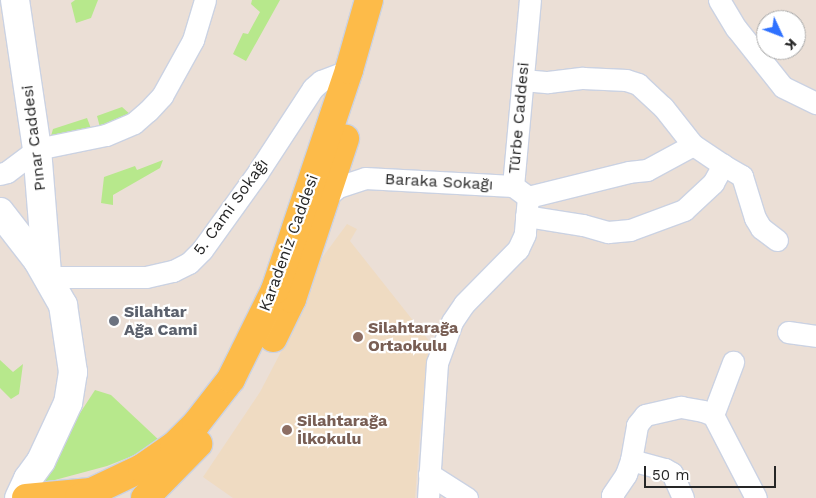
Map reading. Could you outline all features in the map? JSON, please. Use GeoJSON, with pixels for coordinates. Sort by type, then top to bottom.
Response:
{"type":"FeatureCollection","features":[{"type":"Feature","properties":{"kind":"main road","name":"Pınar Caddesi"},"geometry":{"type":"LineString","coordinates":[[15,0],[37,149],[47,277]]}},
{"type":"Feature","properties":{"kind":"main road","name":"Karadeniz Caddesi"},"geometry":{"type":"LineString","coordinates":[[26,498],[85,495],[142,468],[174,446],[213,404],[231,380],[275,290],[349,70],[369,0]]}},
{"type":"Feature","properties":{"kind":"main road","name":"Karadeniz Caddesi"},"geometry":{"type":"LineString","coordinates":[[145,498],[216,425],[237,399],[260,364],[292,299],[377,41],[388,0]]}},
{"type":"Feature","properties":{"kind":"main road"},"geometry":{"type":"LineString","coordinates":[[0,212],[19,234],[63,305],[73,372],[68,403],[41,461],[28,479],[19,498]]}},
{"type":"Feature","properties":{"kind":"street"},"geometry":{"type":"LineString","coordinates":[[0,174],[7,172],[37,149],[106,135],[134,123],[162,96],[193,40],[205,0]]}},
{"type":"Feature","properties":{"kind":"street","name":"Türbe Caddesi"},"geometry":{"type":"LineString","coordinates":[[428,498],[437,364],[452,322],[464,304],[518,249],[524,234],[522,200],[523,80],[530,0]]}},
{"type":"Feature","properties":{"kind":"street"},"geometry":{"type":"LineString","coordinates":[[719,0],[736,28],[783,87],[816,103]]}},
{"type":"Feature","properties":{"kind":"street","name":"5. Cami Sokağı"},"geometry":{"type":"LineString","coordinates":[[47,277],[146,277],[173,271],[189,263],[202,250],[258,172],[313,88],[321,81],[349,70]]}},
{"type":"Feature","properties":{"kind":"street"},"geometry":{"type":"LineString","coordinates":[[523,80],[548,82],[583,78],[626,80],[638,84],[663,107],[693,144],[742,176],[755,218],[761,228],[777,240]]}},
{"type":"Feature","properties":{"kind":"street"},"geometry":{"type":"LineString","coordinates":[[522,200],[629,172],[647,170],[693,144]]}},
{"type":"Feature","properties":{"kind":"street","name":"Baraka Sokağı"},"geometry":{"type":"LineString","coordinates":[[341,150],[344,163],[352,173],[365,178],[522,200]]}},
{"type":"Feature","properties":{"kind":"street"},"geometry":{"type":"LineString","coordinates":[[522,200],[583,225],[608,232],[630,230],[684,210],[713,183],[723,165]]}},
{"type":"Feature","properties":{"kind":"street","name":"Baraka Sokağı"},"geometry":{"type":"LineString","coordinates":[[327,196],[338,187],[365,178]]}},
{"type":"Feature","properties":{"kind":"street"},"geometry":{"type":"LineString","coordinates":[[788,332],[816,336]]}},
{"type":"Feature","properties":{"kind":"street"},"geometry":{"type":"LineString","coordinates":[[712,416],[733,362]]}},
{"type":"Feature","properties":{"kind":"street"},"geometry":{"type":"LineString","coordinates":[[613,498],[631,460],[637,425],[645,415],[681,407],[703,411],[712,416],[756,498]]}},
{"type":"Feature","properties":{"kind":"street"},"geometry":{"type":"LineString","coordinates":[[631,460],[665,469],[672,473],[683,498]]}},
{"type":"Feature","properties":{"kind":"street"},"geometry":{"type":"LineString","coordinates":[[429,474],[467,498]]}},
{"type":"Feature","properties":{"kind":"shaded area","name":"Silahtarağa Ortaokulu"},"geometry":{"type":"Polygon","coordinates":[[[347,224],[357,229],[350,241],[434,347],[420,433],[415,498],[233,498],[203,477],[260,392],[312,288],[319,262],[347,224]]]}},
{"type":"Feature","properties":{"kind":"green space"},"geometry":{"type":"Polygon","coordinates":[[[75,0],[98,0],[91,18],[76,23],[71,3],[75,0]]]}},
{"type":"Feature","properties":{"kind":"green space"},"geometry":{"type":"Polygon","coordinates":[[[252,0],[280,0],[246,61],[233,54],[243,33],[248,34],[260,12],[251,4],[252,0]]]}},
{"type":"Feature","properties":{"kind":"green space"},"geometry":{"type":"Polygon","coordinates":[[[122,107],[132,116],[101,131],[97,116],[122,107]]]}},
{"type":"Feature","properties":{"kind":"green space"},"geometry":{"type":"Polygon","coordinates":[[[87,118],[92,131],[51,136],[53,129],[87,118]]]}},
{"type":"Feature","properties":{"kind":"green space"},"geometry":{"type":"Polygon","coordinates":[[[163,160],[160,168],[113,195],[113,205],[101,203],[104,177],[135,166],[137,170],[163,160]]]}},
{"type":"Feature","properties":{"kind":"green space"},"geometry":{"type":"Polygon","coordinates":[[[0,360],[13,372],[23,364],[19,394],[11,399],[0,388],[0,360]]]}},
{"type":"Feature","properties":{"kind":"green space"},"geometry":{"type":"Polygon","coordinates":[[[95,390],[111,395],[161,442],[145,451],[107,466],[40,484],[69,430],[95,390]]]}},
{"type":"Feature","properties":{"kind":"place","name":"Silahtar Ağa Cami"},"geometry":{"type":"Point","coordinates":[114,321]}},
{"type":"Feature","properties":{"kind":"place","name":"Silahtarağa Ortaokulu"},"geometry":{"type":"Point","coordinates":[358,337]}},
{"type":"Feature","properties":{"kind":"place","name":"Silahtarağa İlkokulu"},"geometry":{"type":"Point","coordinates":[287,430]}}]}
